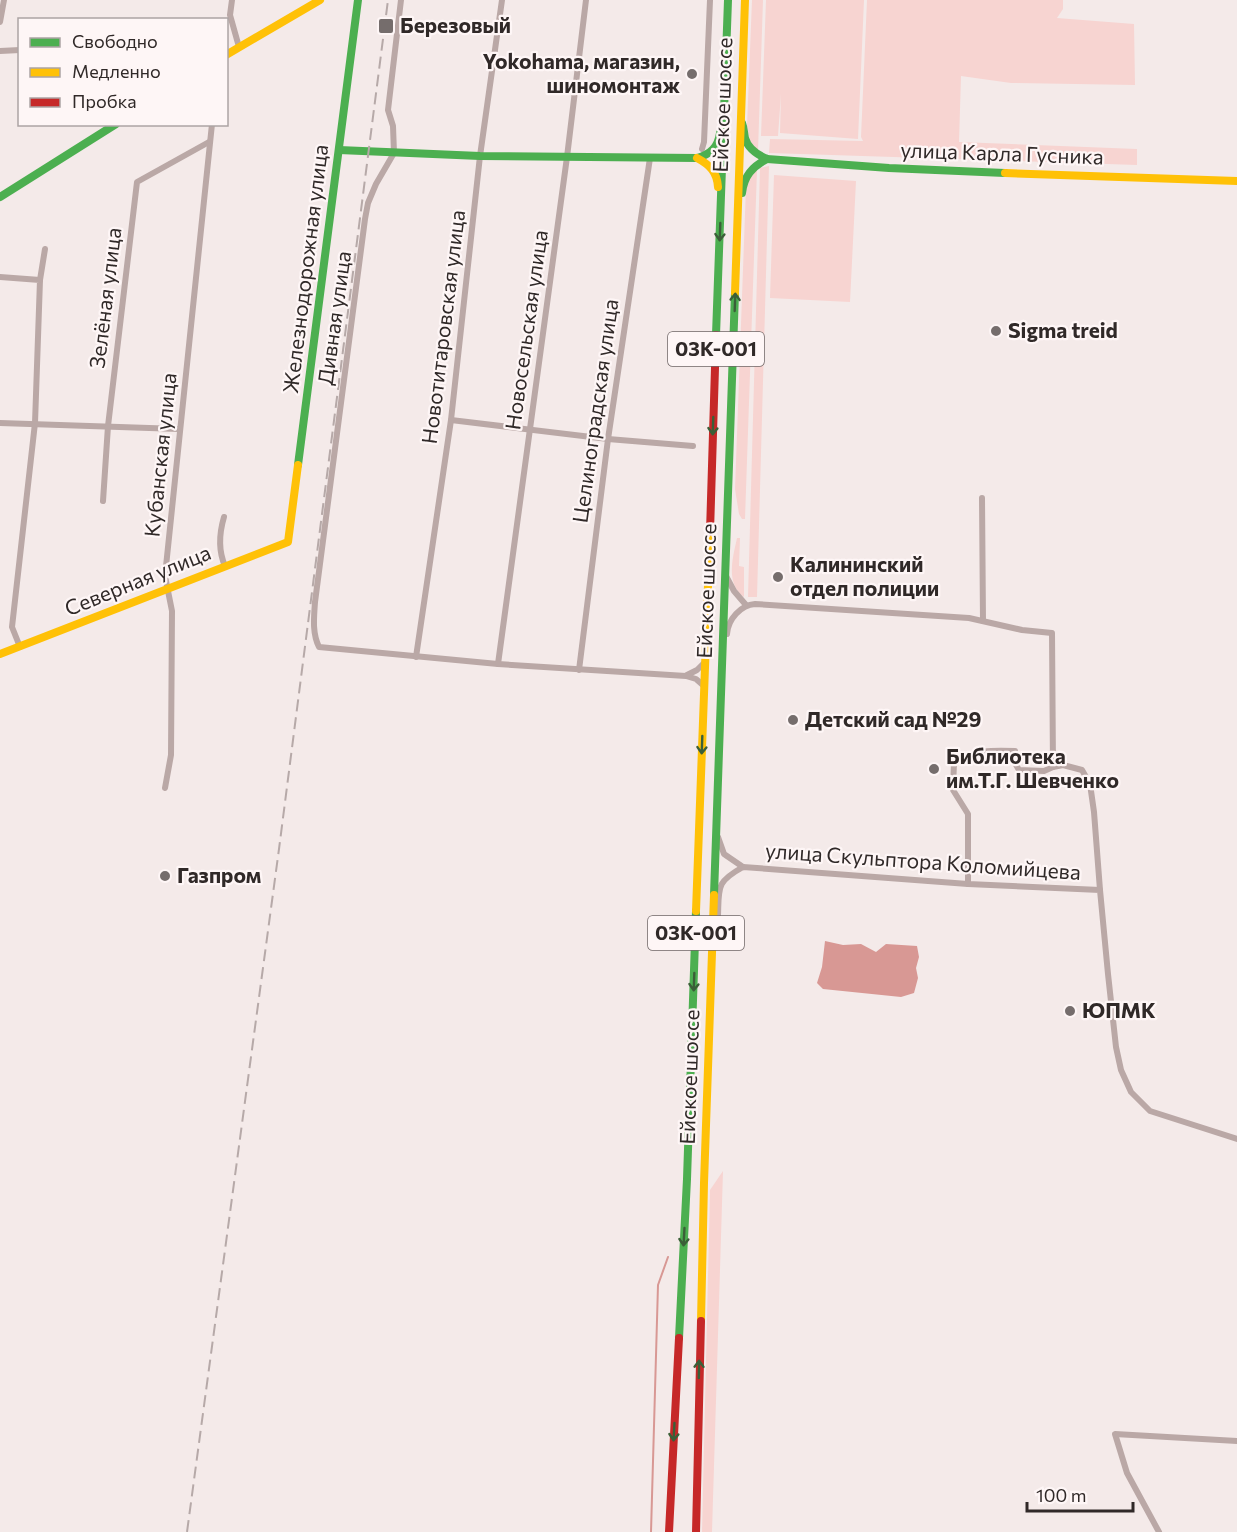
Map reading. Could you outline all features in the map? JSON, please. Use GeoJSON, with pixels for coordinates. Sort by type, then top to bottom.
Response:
{"type":"FeatureCollection","features":[{"type":"Feature","properties":{"kind":"main road"},"geometry":{"type":"LineString","coordinates":[[228,54],[320,0]]}},
{"type":"Feature","properties":{"kind":"main road","name":"Железнодорожная улица"},"geometry":{"type":"LineString","coordinates":[[288,542],[358,0]]}},
{"type":"Feature","properties":{"kind":"main road","name":"03К-001"},"geometry":{"type":"LineString","coordinates":[[724,110],[728,0]]}},
{"type":"Feature","properties":{"kind":"main road","name":"Ейское шоссе"},"geometry":{"type":"LineString","coordinates":[[696,1532],[704,1183],[744,0]]}},
{"type":"Feature","properties":{"kind":"main road"},"geometry":{"type":"LineString","coordinates":[[339,150],[480,156],[697,158],[708,155],[720,141],[721,115],[724,110]]}},
{"type":"Feature","properties":{"kind":"main road","name":"Ейское шоссе"},"geometry":{"type":"LineString","coordinates":[[669,1532],[687,1179],[724,110]]}},
{"type":"Feature","properties":{"kind":"main road"},"geometry":{"type":"LineString","coordinates":[[741,121],[750,148],[759,156],[767,159]]}},
{"type":"Feature","properties":{"kind":"main road"},"geometry":{"type":"LineString","coordinates":[[0,197],[113,126]]}},
{"type":"Feature","properties":{"kind":"main road"},"geometry":{"type":"LineString","coordinates":[[697,158],[712,168],[717,176],[718,190],[722,193]]}},
{"type":"Feature","properties":{"kind":"main road"},"geometry":{"type":"LineString","coordinates":[[738,221],[742,217],[743,182],[753,168],[767,159]]}},
{"type":"Feature","properties":{"kind":"main road","name":"улица Карла Гусника"},"geometry":{"type":"LineString","coordinates":[[767,159],[889,168],[1237,181]]}},
{"type":"Feature","properties":{"kind":"main road","name":"Северная улица"},"geometry":{"type":"LineString","coordinates":[[0,654],[288,542]]}},
{"type":"Feature","properties":{"kind":"street"},"geometry":{"type":"LineString","coordinates":[[0,22],[4,0]]}},
{"type":"Feature","properties":{"kind":"street"},"geometry":{"type":"LineString","coordinates":[[232,0],[230,15],[239,47]]}},
{"type":"Feature","properties":{"kind":"street"},"geometry":{"type":"LineString","coordinates":[[394,153],[393,126],[388,110],[401,0]]}},
{"type":"Feature","properties":{"kind":"street","name":"Новотитаровская улица"},"geometry":{"type":"LineString","coordinates":[[416,657],[451,420],[480,156],[502,0]]}},
{"type":"Feature","properties":{"kind":"street","name":"Новосельская улица"},"geometry":{"type":"LineString","coordinates":[[498,664],[586,0]]}},
{"type":"Feature","properties":{"kind":"street"},"geometry":{"type":"LineString","coordinates":[[702,149],[710,0]]}},
{"type":"Feature","properties":{"kind":"street"},"geometry":{"type":"LineString","coordinates":[[0,51],[18,50]]}},
{"type":"Feature","properties":{"kind":"street","name":"Кубанская улица"},"geometry":{"type":"LineString","coordinates":[[165,788],[171,755],[172,611],[165,576],[212,126]]}},
{"type":"Feature","properties":{"kind":"street","name":"Зелёная улица"},"geometry":{"type":"LineString","coordinates":[[104,501],[108,426],[137,182],[209,142]]}},
{"type":"Feature","properties":{"kind":"street","name":"Дивная улица"},"geometry":{"type":"LineString","coordinates":[[394,153],[368,202],[365,219],[313,625],[319,647],[416,657]]}},
{"type":"Feature","properties":{"kind":"street","name":"Целиноградская улица"},"geometry":{"type":"LineString","coordinates":[[579,670],[608,439],[650,158]]}},
{"type":"Feature","properties":{"kind":"street"},"geometry":{"type":"LineString","coordinates":[[20,647],[12,627],[35,423],[40,280],[45,249]]}},
{"type":"Feature","properties":{"kind":"street"},"geometry":{"type":"LineString","coordinates":[[0,277],[40,280]]}},
{"type":"Feature","properties":{"kind":"street"},"geometry":{"type":"LineString","coordinates":[[451,420],[608,439],[693,446]]}},
{"type":"Feature","properties":{"kind":"street"},"geometry":{"type":"LineString","coordinates":[[0,423],[179,429]]}},
{"type":"Feature","properties":{"kind":"street"},"geometry":{"type":"LineString","coordinates":[[982,498],[983,621]]}},
{"type":"Feature","properties":{"kind":"street"},"geometry":{"type":"LineString","coordinates":[[224,517],[220,533],[220,555],[225,566]]}},
{"type":"Feature","properties":{"kind":"street"},"geometry":{"type":"LineString","coordinates":[[725,574],[734,591],[746,605]]}},
{"type":"Feature","properties":{"kind":"street"},"geometry":{"type":"LineString","coordinates":[[722,663],[726,656],[727,628],[734,616],[746,605],[969,618],[1022,630],[1052,633],[1053,767]]}},
{"type":"Feature","properties":{"kind":"street"},"geometry":{"type":"LineString","coordinates":[[416,657],[686,676],[696,679],[705,687]]}},
{"type":"Feature","properties":{"kind":"street"},"geometry":{"type":"LineString","coordinates":[[686,676],[706,661]]}},
{"type":"Feature","properties":{"kind":"street"},"geometry":{"type":"LineString","coordinates":[[968,884],[968,814],[953,790],[954,762],[987,750],[1015,751],[1015,763],[1019,770],[1044,771],[1063,765],[1082,770],[1090,784],[1100,890]]}},
{"type":"Feature","properties":{"kind":"street"},"geometry":{"type":"LineString","coordinates":[[713,919],[718,916],[720,885],[731,874],[743,867],[724,854],[716,833]]}},
{"type":"Feature","properties":{"kind":"street","name":"улица Скульптора Коломийцева"},"geometry":{"type":"LineString","coordinates":[[743,867],[968,884],[1100,890],[1116,1047],[1121,1070],[1131,1092],[1150,1111],[1237,1139]]}},
{"type":"Feature","properties":{"kind":"street"},"geometry":{"type":"LineString","coordinates":[[1159,1532],[1126,1473],[1115,1434],[1237,1442]]}},
{"type":"Feature","properties":{"kind":"shaded area"},"geometry":{"type":"Polygon","coordinates":[[[752,0],[763,0],[758,151],[751,145],[747,126],[752,0]]]}},
{"type":"Feature","properties":{"kind":"shaded area"},"geometry":{"type":"Polygon","coordinates":[[[766,0],[864,0],[858,139],[780,133],[781,94],[778,136],[761,136],[766,0]]]}},
{"type":"Feature","properties":{"kind":"shaded area"},"geometry":{"type":"Polygon","coordinates":[[[867,0],[1063,0],[1063,9],[1057,18],[1134,24],[1135,85],[1011,83],[961,76],[959,142],[1137,149],[1137,165],[769,153],[770,139],[863,141],[861,137],[867,0]]]}},
{"type":"Feature","properties":{"kind":"shaded area"},"geometry":{"type":"Polygon","coordinates":[[[769,166],[757,597],[748,597],[760,168],[769,166]]]}},
{"type":"Feature","properties":{"kind":"shaded area"},"geometry":{"type":"Polygon","coordinates":[[[757,170],[745,519],[742,519],[735,489],[746,187],[757,170]]]}},
{"type":"Feature","properties":{"kind":"shaded area"},"geometry":{"type":"Polygon","coordinates":[[[774,175],[856,181],[850,302],[770,298],[774,175]]]}},
{"type":"Feature","properties":{"kind":"shaded area"},"geometry":{"type":"Polygon","coordinates":[[[737,538],[740,538],[739,566],[744,567],[744,597],[734,585],[732,577],[732,561],[737,538]]]}},
{"type":"Feature","properties":{"kind":"shaded area"},"geometry":{"type":"Polygon","coordinates":[[[825,941],[843,945],[861,944],[876,952],[886,944],[917,946],[918,978],[914,993],[901,997],[823,989],[817,983],[822,967],[825,941]]]}},
{"type":"Feature","properties":{"kind":"shaded area"},"geometry":{"type":"Polygon","coordinates":[[[723,1171],[712,1532],[702,1532],[710,1190],[723,1171]]]}},
{"type":"Feature","properties":{"kind":"waterway"},"geometry":{"type":"LineString","coordinates":[[651,1532],[658,1285],[668,1257]]}},
{"type":"Feature","properties":{"kind":"railway"},"geometry":{"type":"LineString","coordinates":[[187,1532],[279,849],[388,0]]}},
{"type":"Feature","properties":{"kind":"traffic: fast"},"geometry":{"type":"LineString","coordinates":[[298,465],[358,0]]}},
{"type":"Feature","properties":{"kind":"traffic: fast"},"geometry":{"type":"LineString","coordinates":[[716,335],[728,0]]}},
{"type":"Feature","properties":{"kind":"traffic: fast"},"geometry":{"type":"LineString","coordinates":[[742,123],[748,145],[767,159],[889,168],[1005,173]]}},
{"type":"Feature","properties":{"kind":"traffic: fast"},"geometry":{"type":"LineString","coordinates":[[0,197],[113,126]]}},
{"type":"Feature","properties":{"kind":"traffic: fast"},"geometry":{"type":"LineString","coordinates":[[339,150],[480,156],[697,158],[713,149],[720,133]]}},
{"type":"Feature","properties":{"kind":"traffic: fast"},"geometry":{"type":"LineString","coordinates":[[742,193],[750,173],[767,159]]}},
{"type":"Feature","properties":{"kind":"traffic: fast"},"geometry":{"type":"LineString","coordinates":[[714,895],[735,293]]}},
{"type":"Feature","properties":{"kind":"traffic: fast"},"geometry":{"type":"LineString","coordinates":[[679,1338],[696,911]]}},
{"type":"Feature","properties":{"kind":"traffic: slow"},"geometry":{"type":"LineString","coordinates":[[228,54],[320,0]]}},
{"type":"Feature","properties":{"kind":"traffic: slow"},"geometry":{"type":"LineString","coordinates":[[735,293],[745,0]]}},
{"type":"Feature","properties":{"kind":"traffic: slow"},"geometry":{"type":"LineString","coordinates":[[697,158],[712,169],[718,187]]}},
{"type":"Feature","properties":{"kind":"traffic: slow"},"geometry":{"type":"LineString","coordinates":[[1005,173],[1237,181]]}},
{"type":"Feature","properties":{"kind":"traffic: slow"},"geometry":{"type":"LineString","coordinates":[[0,654],[288,542],[298,465]]}},
{"type":"Feature","properties":{"kind":"traffic: slow"},"geometry":{"type":"LineString","coordinates":[[696,911],[710,532]]}},
{"type":"Feature","properties":{"kind":"traffic: slow"},"geometry":{"type":"LineString","coordinates":[[701,1321],[714,895]]}},
{"type":"Feature","properties":{"kind":"traffic: jam"},"geometry":{"type":"LineString","coordinates":[[710,532],[716,335]]}},
{"type":"Feature","properties":{"kind":"traffic: jam"},"geometry":{"type":"LineString","coordinates":[[696,1532],[701,1321]]}},
{"type":"Feature","properties":{"kind":"traffic: jam"},"geometry":{"type":"LineString","coordinates":[[669,1532],[679,1338]]}},
{"type":"Feature","properties":{"kind":"place","name":"Березовый"},"geometry":{"type":"Point","coordinates":[386,26]}},
{"type":"Feature","properties":{"kind":"place","name":"Yokohama, магазин, шиномонтаж"},"geometry":{"type":"Point","coordinates":[692,74]}},
{"type":"Feature","properties":{"kind":"place","name":"Sigma treid"},"geometry":{"type":"Point","coordinates":[996,331]}},
{"type":"Feature","properties":{"kind":"place","name":"Калининский отдел полиции"},"geometry":{"type":"Point","coordinates":[778,577]}},
{"type":"Feature","properties":{"kind":"place","name":"Детский сад №29"},"geometry":{"type":"Point","coordinates":[793,720]}},
{"type":"Feature","properties":{"kind":"place","name":"Библиотека им.Т.Г. Шевченко"},"geometry":{"type":"Point","coordinates":[934,769]}},
{"type":"Feature","properties":{"kind":"place","name":"Газпром"},"geometry":{"type":"Point","coordinates":[165,876]}},
{"type":"Feature","properties":{"kind":"place","name":"ЮПМК"},"geometry":{"type":"Point","coordinates":[1070,1011]}}]}
